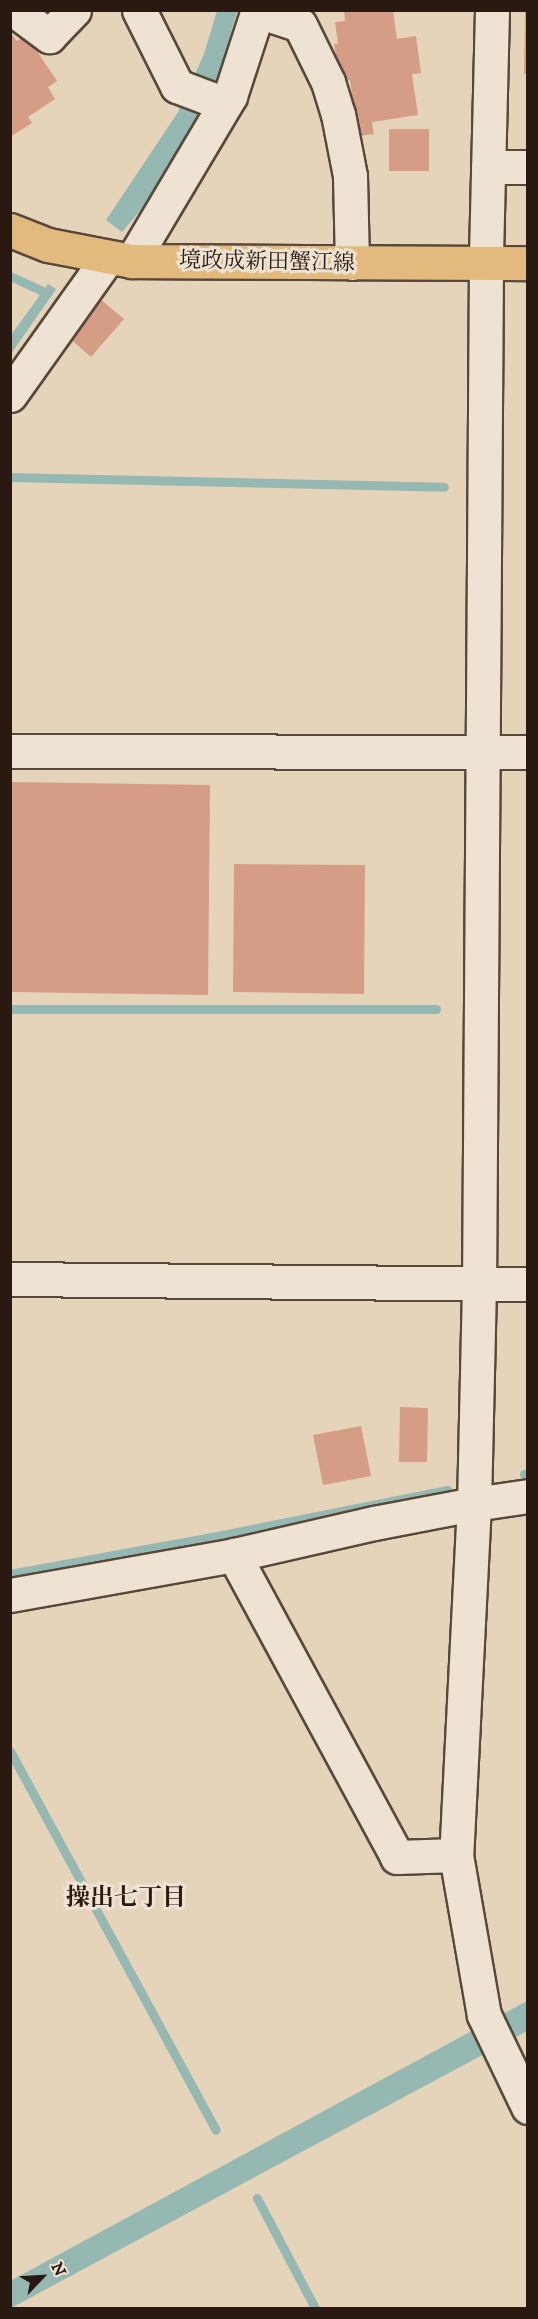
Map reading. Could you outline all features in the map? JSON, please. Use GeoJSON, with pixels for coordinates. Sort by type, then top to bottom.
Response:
{"type":"FeatureCollection","features":[{"type":"Feature","properties":{"kind":"main road","name":"境政成新田蟹江線"},"geometry":{"type":"LineString","coordinates":[[10,230],[48,245],[120,259],[528,263]]}},
{"type":"Feature","properties":{"kind":"street"},"geometry":{"type":"LineString","coordinates":[[14,10],[49,36],[74,10]]}},
{"type":"Feature","properties":{"kind":"street"},"geometry":{"type":"LineString","coordinates":[[139,10],[177,86],[220,102]]}},
{"type":"Feature","properties":{"kind":"street"},"geometry":{"type":"LineString","coordinates":[[492,10],[486,264],[479,1285],[474,1503],[456,1855],[484,2015],[511,2078],[528,2107]]}},
{"type":"Feature","properties":{"kind":"street"},"geometry":{"type":"LineString","coordinates":[[10,395],[120,259],[220,102],[258,11],[300,25],[328,82],[338,114],[350,176],[352,263]]}},
{"type":"Feature","properties":{"kind":"street"},"geometry":{"type":"LineString","coordinates":[[488,167],[528,166]]}},
{"type":"Feature","properties":{"kind":"street"},"geometry":{"type":"LineString","coordinates":[[10,751],[528,752]]}},
{"type":"Feature","properties":{"kind":"street"},"geometry":{"type":"LineString","coordinates":[[10,1279],[528,1284]]}},
{"type":"Feature","properties":{"kind":"street"},"geometry":{"type":"LineString","coordinates":[[10,1595],[234,1555],[474,1503],[528,1496]]}},
{"type":"Feature","properties":{"kind":"street"},"geometry":{"type":"LineString","coordinates":[[234,1555],[397,1857],[456,1855]]}},
{"type":"Feature","properties":{"kind":"water"},"geometry":{"type":"Polygon","coordinates":[[[217,11],[237,11],[214,93],[184,149],[144,206],[122,232],[106,220],[178,112],[204,54],[217,11]]]}},
{"type":"Feature","properties":{"kind":"water"},"geometry":{"type":"Polygon","coordinates":[[[48,284],[56,289],[11,354],[11,335],[48,284]]]}},
{"type":"Feature","properties":{"kind":"water"},"geometry":{"type":"Polygon","coordinates":[[[527,2001],[527,2031],[11,2308],[10,2281],[527,2001]]]}},
{"type":"Feature","properties":{"kind":"building"},"geometry":{"type":"Polygon","coordinates":[[[344,10],[393,10],[397,39],[416,36],[421,73],[412,74],[418,115],[372,122],[374,134],[358,136],[350,80],[335,82],[338,66],[334,44],[338,44],[335,22],[345,21],[344,10]]]}},
{"type":"Feature","properties":{"kind":"building"},"geometry":{"type":"Polygon","coordinates":[[[525,10],[528,10],[528,74],[524,74],[525,10]]]}},
{"type":"Feature","properties":{"kind":"building"},"geometry":{"type":"Polygon","coordinates":[[[10,32],[17,41],[26,35],[57,81],[48,87],[55,99],[28,117],[32,123],[10,137],[10,32]]]}},
{"type":"Feature","properties":{"kind":"building"},"geometry":{"type":"Polygon","coordinates":[[[389,129],[429,129],[429,171],[389,171],[389,129]]]}},
{"type":"Feature","properties":{"kind":"building"},"geometry":{"type":"Polygon","coordinates":[[[100,299],[124,319],[91,357],[68,337],[100,299]]]}},
{"type":"Feature","properties":{"kind":"building"},"geometry":{"type":"Polygon","coordinates":[[[10,782],[210,785],[208,995],[10,992],[10,782]]]}},
{"type":"Feature","properties":{"kind":"building"},"geometry":{"type":"Polygon","coordinates":[[[234,864],[365,865],[364,994],[233,992],[234,864]]]}},
{"type":"Feature","properties":{"kind":"building"},"geometry":{"type":"Polygon","coordinates":[[[400,1407],[428,1408],[427,1462],[399,1462],[400,1407]]]}},
{"type":"Feature","properties":{"kind":"building"},"geometry":{"type":"Polygon","coordinates":[[[361,1426],[371,1476],[323,1485],[313,1435],[361,1426]]]}},
{"type":"Feature","properties":{"kind":"waterway"},"geometry":{"type":"LineString","coordinates":[[10,276],[47,293]]}},
{"type":"Feature","properties":{"kind":"waterway"},"geometry":{"type":"LineString","coordinates":[[10,477],[444,487]]}},
{"type":"Feature","properties":{"kind":"waterway"},"geometry":{"type":"LineString","coordinates":[[10,1009],[436,1009]]}},
{"type":"Feature","properties":{"kind":"waterway"},"geometry":{"type":"LineString","coordinates":[[10,1574],[447,1490]]}},
{"type":"Feature","properties":{"kind":"waterway"},"geometry":{"type":"LineString","coordinates":[[10,1751],[216,2130]]}},
{"type":"Feature","properties":{"kind":"waterway"},"geometry":{"type":"LineString","coordinates":[[257,2198],[315,2308]]}},
{"type":"Feature","properties":{"kind":"district","name":"操出七丁目"},"geometry":{"type":"Point","coordinates":[126,1899]}}]}
